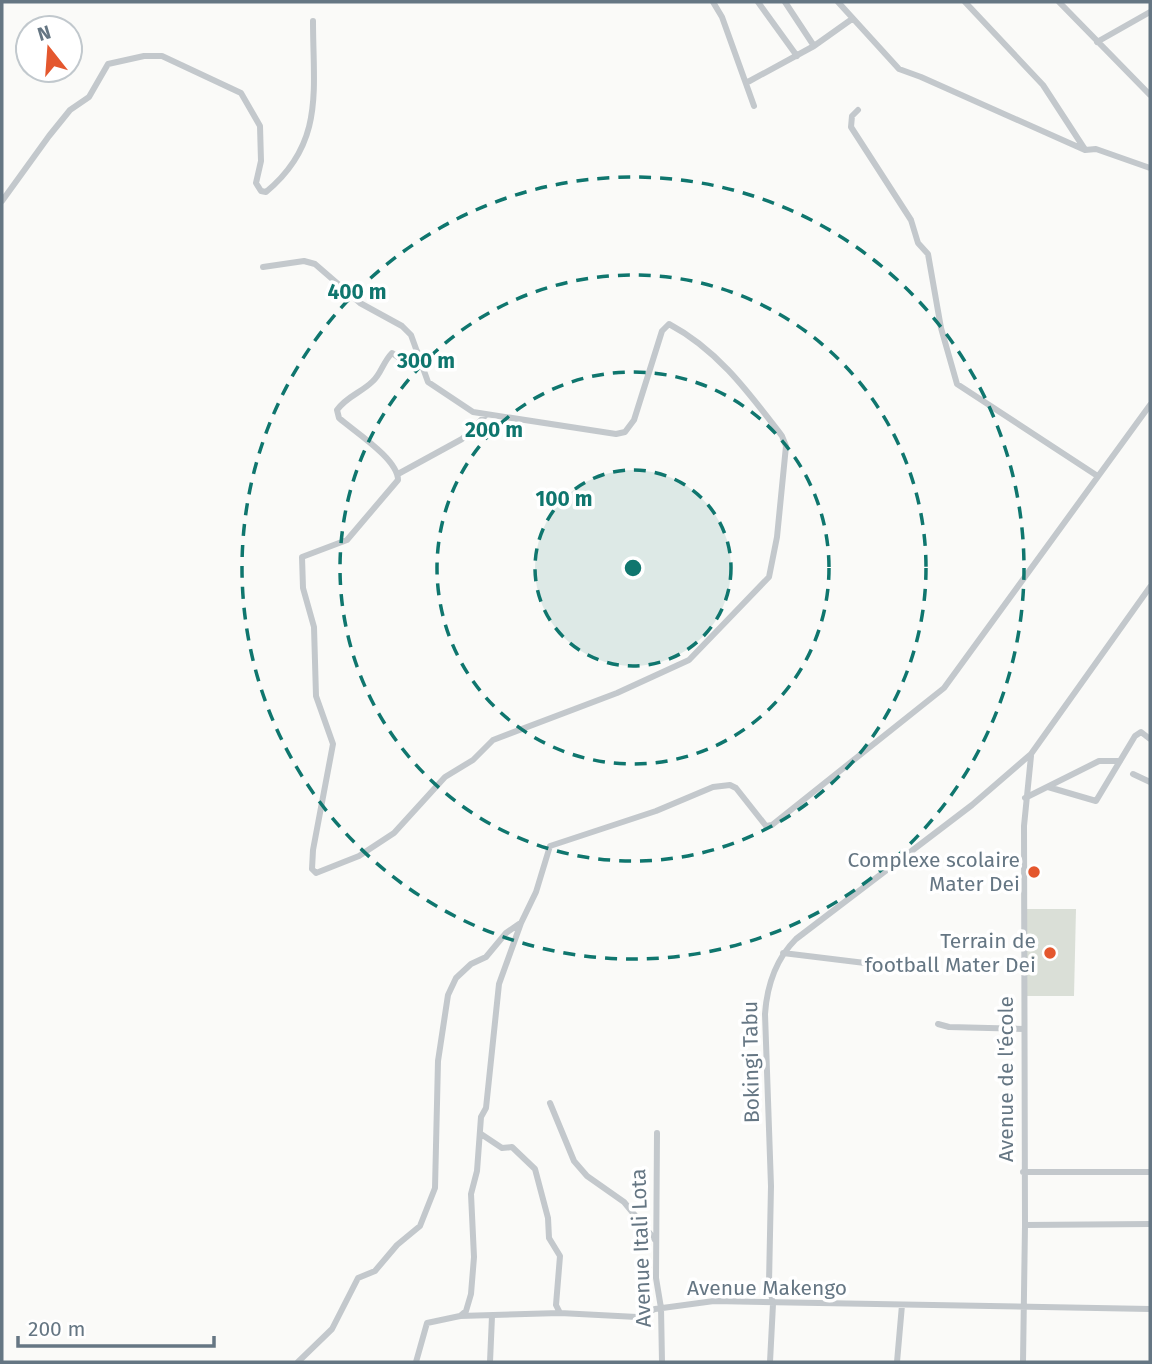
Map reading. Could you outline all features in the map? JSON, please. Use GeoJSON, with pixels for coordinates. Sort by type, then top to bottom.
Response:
{"type":"FeatureCollection","features":[{"type":"Feature","properties":{"kind":"street"},"geometry":{"type":"LineString","coordinates":[[713,2],[754,106]]}},
{"type":"Feature","properties":{"kind":"street"},"geometry":{"type":"LineString","coordinates":[[758,2],[797,56]]}},
{"type":"Feature","properties":{"kind":"street"},"geometry":{"type":"LineString","coordinates":[[785,2],[814,46]]}},
{"type":"Feature","properties":{"kind":"street"},"geometry":{"type":"LineString","coordinates":[[838,2],[904,73],[921,77],[1085,150],[1096,149],[1150,168]]}},
{"type":"Feature","properties":{"kind":"street"},"geometry":{"type":"LineString","coordinates":[[965,2],[1043,85],[1085,150]]}},
{"type":"Feature","properties":{"kind":"street"},"geometry":{"type":"LineString","coordinates":[[1059,2],[1150,95]]}},
{"type":"Feature","properties":{"kind":"street"},"geometry":{"type":"LineString","coordinates":[[1097,42],[1150,12]]}},
{"type":"Feature","properties":{"kind":"street"},"geometry":{"type":"LineString","coordinates":[[746,83],[814,46],[852,19]]}},
{"type":"Feature","properties":{"kind":"street"},"geometry":{"type":"LineString","coordinates":[[2,201],[70,110],[89,97],[108,64],[144,55],[166,57],[241,93],[260,126],[261,161],[257,183],[261,191],[266,192],[295,164],[307,135],[314,91],[313,21]]}},
{"type":"Feature","properties":{"kind":"street"},"geometry":{"type":"LineString","coordinates":[[859,110],[852,116],[851,127],[911,220],[919,243],[928,254],[941,328],[957,384],[1096,475]]}},
{"type":"Feature","properties":{"kind":"street"},"geometry":{"type":"LineString","coordinates":[[263,267],[304,261],[315,264],[360,303],[402,326],[411,335],[431,386],[473,412],[485,416],[616,434],[625,432],[634,420],[663,327],[669,324],[684,332],[733,373],[785,441],[785,465],[769,576],[690,660],[615,694],[493,740],[473,760],[445,777],[395,832],[360,855],[316,873],[312,869],[312,852],[332,744],[316,696],[314,627],[303,588],[302,557],[347,540],[398,480],[398,474],[383,452],[339,418],[337,410],[348,396],[373,381],[382,362],[391,354],[405,362],[417,351]]}},
{"type":"Feature","properties":{"kind":"street"},"geometry":{"type":"LineString","coordinates":[[460,1316],[470,1304],[473,1279],[471,1194],[500,982],[521,923],[536,892],[549,848],[556,842],[656,811],[713,787],[726,785],[736,788],[766,826],[772,825],[944,688],[1096,475],[1150,405]]}},
{"type":"Feature","properties":{"kind":"street"},"geometry":{"type":"LineString","coordinates":[[398,474],[462,439],[485,416]]}},
{"type":"Feature","properties":{"kind":"street","name":"Bokingi Tabu"},"geometry":{"type":"LineString","coordinates":[[770,1362],[773,1304],[769,1283],[771,1186],[765,1014],[770,980],[783,953],[796,939],[972,805],[1031,754],[1150,587]]}},
{"type":"Feature","properties":{"kind":"street"},"geometry":{"type":"LineString","coordinates":[[1048,786],[1096,801],[1138,734],[1142,732],[1150,739]]}},
{"type":"Feature","properties":{"kind":"street","name":"Avenue de l'école"},"geometry":{"type":"LineString","coordinates":[[1023,1362],[1025,798],[1031,754]]}},
{"type":"Feature","properties":{"kind":"street"},"geometry":{"type":"LineString","coordinates":[[1025,798],[1099,761],[1121,761]]}},
{"type":"Feature","properties":{"kind":"street"},"geometry":{"type":"LineString","coordinates":[[1133,774],[1150,782]]}},
{"type":"Feature","properties":{"kind":"street"},"geometry":{"type":"LineString","coordinates":[[298,1362],[332,1329],[358,1278],[375,1270],[397,1245],[420,1226],[435,1188],[438,1061],[448,995],[456,978],[471,964],[486,957],[506,933],[521,923]]}},
{"type":"Feature","properties":{"kind":"street"},"geometry":{"type":"LineString","coordinates":[[783,953],[865,963]]}},
{"type":"Feature","properties":{"kind":"street"},"geometry":{"type":"LineString","coordinates":[[938,1024],[949,1027],[1023,1029]]}},
{"type":"Feature","properties":{"kind":"street"},"geometry":{"type":"LineString","coordinates":[[550,1103],[574,1161],[586,1175],[624,1202],[656,1241]]}},
{"type":"Feature","properties":{"kind":"street","name":"Avenue Itali Lota"},"geometry":{"type":"LineString","coordinates":[[657,1133],[656,1241],[662,1362]]}},
{"type":"Feature","properties":{"kind":"street"},"geometry":{"type":"LineString","coordinates":[[481,1134],[502,1148],[512,1147],[535,1168],[548,1218],[549,1238],[560,1256],[556,1305],[560,1313]]}},
{"type":"Feature","properties":{"kind":"street"},"geometry":{"type":"LineString","coordinates":[[1023,1172],[1150,1172]]}},
{"type":"Feature","properties":{"kind":"street"},"geometry":{"type":"LineString","coordinates":[[1025,1224],[1150,1224]]}},
{"type":"Feature","properties":{"kind":"street","name":"Avenue Makengo"},"geometry":{"type":"LineString","coordinates":[[416,1362],[428,1323],[460,1316],[560,1313],[637,1317],[661,1308],[714,1301],[1150,1309]]}},
{"type":"Feature","properties":{"kind":"street"},"geometry":{"type":"LineString","coordinates":[[897,1362],[902,1305]]}},
{"type":"Feature","properties":{"kind":"street"},"geometry":{"type":"LineString","coordinates":[[490,1362],[492,1316]]}},
{"type":"Feature","properties":{"kind":"shaded area","name":"Terrain de football Mater Dei"},"geometry":{"type":"Polygon","coordinates":[[[1025,909],[1076,909],[1074,996],[1025,996],[1025,909]]]}},
{"type":"Feature","properties":{"kind":"place","name":"Complexe scolaire Mater Dei"},"geometry":{"type":"Point","coordinates":[1034,872]}},
{"type":"Feature","properties":{"kind":"place","name":"Terrain de football Mater Dei"},"geometry":{"type":"Point","coordinates":[1050,953]}}]}
